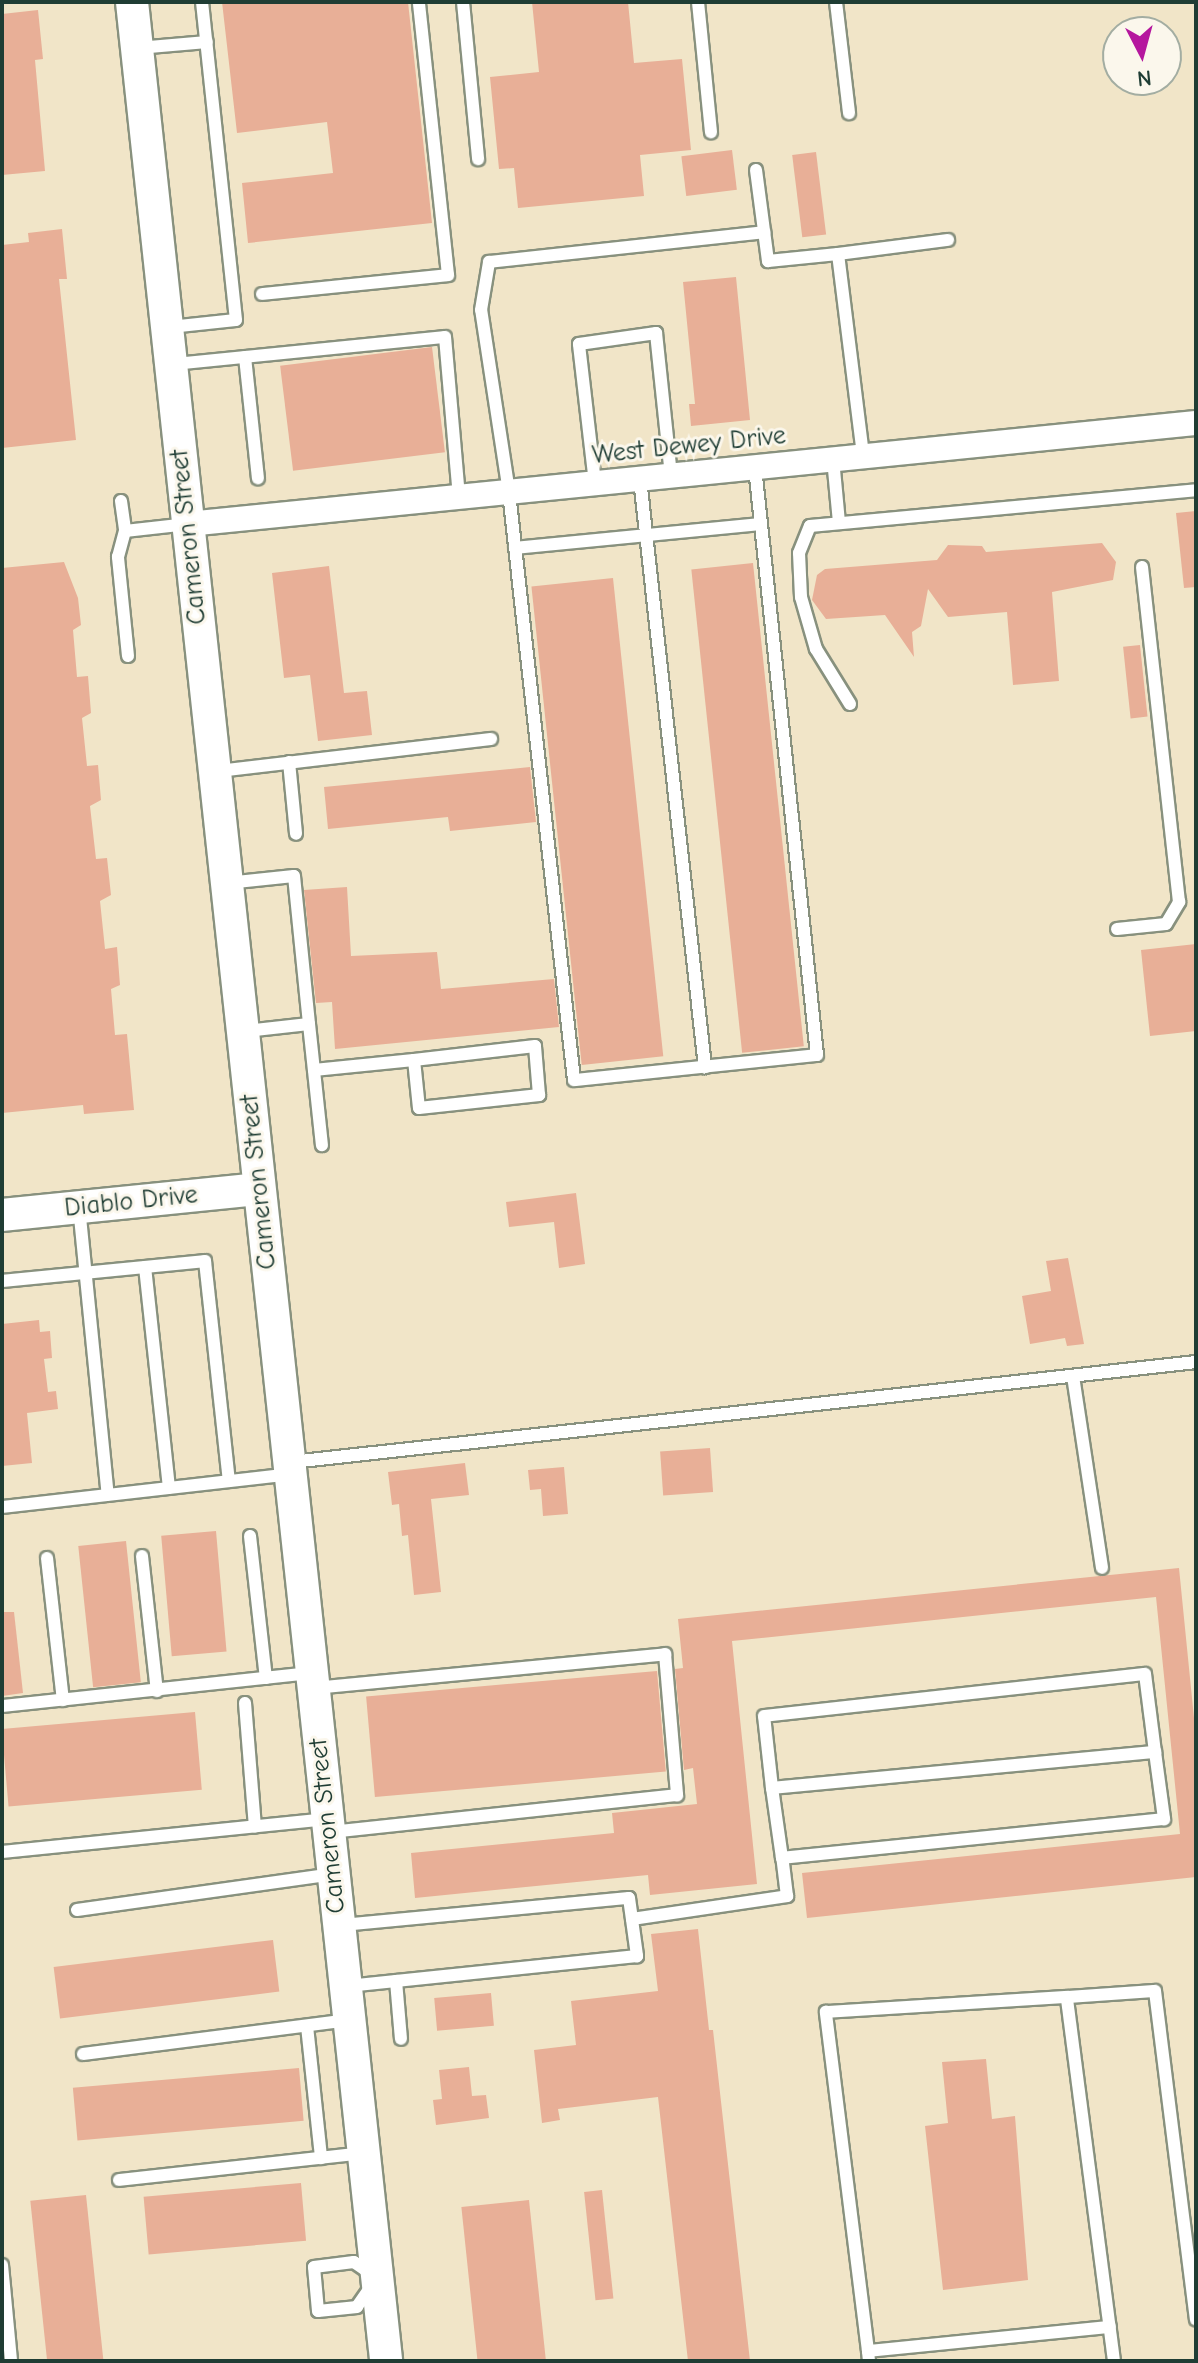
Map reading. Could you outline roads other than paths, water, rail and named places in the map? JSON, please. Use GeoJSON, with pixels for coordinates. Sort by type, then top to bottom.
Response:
{"type":"FeatureCollection","features":[{"type":"Feature","properties":{"kind":"street","name":"Cameron Street"},"geometry":{"type":"LineString","coordinates":[[132,2],[386,2361]]}},
{"type":"Feature","properties":{"kind":"street","name":"West Dewey Drive"},"geometry":{"type":"LineString","coordinates":[[188,524],[1196,423]]}},
{"type":"Feature","properties":{"kind":"street","name":"Diablo Drive"},"geometry":{"type":"LineString","coordinates":[[2,1215],[259,1189]]}},
{"type":"Feature","properties":{"kind":"lane"},"geometry":{"type":"LineString","coordinates":[[167,327],[236,320],[202,2]]}},
{"type":"Feature","properties":{"kind":"lane"},"geometry":{"type":"LineString","coordinates":[[262,294],[448,275],[419,2]]}},
{"type":"Feature","properties":{"kind":"lane"},"geometry":{"type":"LineString","coordinates":[[463,2],[478,159]]}},
{"type":"Feature","properties":{"kind":"lane"},"geometry":{"type":"LineString","coordinates":[[698,2],[711,132]]}},
{"type":"Feature","properties":{"kind":"lane"},"geometry":{"type":"LineString","coordinates":[[836,2],[849,113]]}},
{"type":"Feature","properties":{"kind":"lane"},"geometry":{"type":"LineString","coordinates":[[137,48],[207,42]]}},
{"type":"Feature","properties":{"kind":"lane"},"geometry":{"type":"LineString","coordinates":[[756,170],[768,261],[948,240]]}},
{"type":"Feature","properties":{"kind":"lane"},"geometry":{"type":"LineString","coordinates":[[755,467],[817,1055],[574,1080],[509,492],[481,310],[489,262],[764,232]]}},
{"type":"Feature","properties":{"kind":"lane"},"geometry":{"type":"LineString","coordinates":[[838,254],[863,456]]}},
{"type":"Feature","properties":{"kind":"lane"},"geometry":{"type":"LineString","coordinates":[[595,483],[579,344],[656,333],[671,476]]}},
{"type":"Feature","properties":{"kind":"lane"},"geometry":{"type":"LineString","coordinates":[[171,364],[445,337],[459,497]]}},
{"type":"Feature","properties":{"kind":"lane"},"geometry":{"type":"LineString","coordinates":[[245,357],[258,478]]}},
{"type":"Feature","properties":{"kind":"lane"},"geometry":{"type":"LineString","coordinates":[[833,459],[839,522]]}},
{"type":"Feature","properties":{"kind":"lane"},"geometry":{"type":"LineString","coordinates":[[640,479],[705,1067]]}},
{"type":"Feature","properties":{"kind":"lane"},"geometry":{"type":"LineString","coordinates":[[850,704],[816,649],[799,568],[799,553],[810,526],[1196,490]]}},
{"type":"Feature","properties":{"kind":"lane"},"geometry":{"type":"LineString","coordinates":[[121,501],[125,531],[118,557],[128,656]]}},
{"type":"Feature","properties":{"kind":"lane"},"geometry":{"type":"LineString","coordinates":[[125,531],[188,524]]}},
{"type":"Feature","properties":{"kind":"lane"},"geometry":{"type":"LineString","coordinates":[[515,548],[760,524]]}},
{"type":"Feature","properties":{"kind":"lane"},"geometry":{"type":"LineString","coordinates":[[1117,929],[1166,924],[1179,902],[1142,567]]}},
{"type":"Feature","properties":{"kind":"lane"},"geometry":{"type":"LineString","coordinates":[[215,771],[491,739]]}},
{"type":"Feature","properties":{"kind":"lane"},"geometry":{"type":"LineString","coordinates":[[289,762],[296,834]]}},
{"type":"Feature","properties":{"kind":"lane"},"geometry":{"type":"LineString","coordinates":[[227,883],[294,876],[322,1145]]}},
{"type":"Feature","properties":{"kind":"lane"},"geometry":{"type":"LineString","coordinates":[[242,1031],[309,1024]]}},
{"type":"Feature","properties":{"kind":"lane"},"geometry":{"type":"LineString","coordinates":[[314,1070],[535,1046],[539,1095],[419,1108],[414,1060]]}},
{"type":"Feature","properties":{"kind":"lane"},"geometry":{"type":"LineString","coordinates":[[79,1207],[108,1495]]}},
{"type":"Feature","properties":{"kind":"lane"},"geometry":{"type":"LineString","coordinates":[[2,1281],[205,1261],[229,1481]]}},
{"type":"Feature","properties":{"kind":"lane"},"geometry":{"type":"LineString","coordinates":[[145,1267],[169,1488]]}},
{"type":"Feature","properties":{"kind":"lane"},"geometry":{"type":"LineString","coordinates":[[2,1507],[229,1481],[290,1468],[1196,1362]]}},
{"type":"Feature","properties":{"kind":"lane"},"geometry":{"type":"LineString","coordinates":[[1073,1376],[1102,1568]]}},
{"type":"Feature","properties":{"kind":"lane"},"geometry":{"type":"LineString","coordinates":[[250,1536],[266,1678]]}},
{"type":"Feature","properties":{"kind":"lane"},"geometry":{"type":"LineString","coordinates":[[142,1556],[157,1691]]}},
{"type":"Feature","properties":{"kind":"lane"},"geometry":{"type":"LineString","coordinates":[[47,1558],[63,1700]]}},
{"type":"Feature","properties":{"kind":"lane"},"geometry":{"type":"LineString","coordinates":[[2,1706],[266,1678],[312,1680],[665,1654],[677,1795],[328,1826],[255,1827],[2,1852]]}},
{"type":"Feature","properties":{"kind":"lane"},"geometry":{"type":"LineString","coordinates":[[632,1919],[787,1896],[772,1788],[764,1716],[1145,1674],[1164,1819],[782,1858]]}},
{"type":"Feature","properties":{"kind":"lane"},"geometry":{"type":"LineString","coordinates":[[245,1703],[255,1827]]}},
{"type":"Feature","properties":{"kind":"lane"},"geometry":{"type":"LineString","coordinates":[[772,1788],[1155,1752]]}},
{"type":"Feature","properties":{"kind":"lane"},"geometry":{"type":"LineString","coordinates":[[77,1910],[333,1874]]}},
{"type":"Feature","properties":{"kind":"lane"},"geometry":{"type":"LineString","coordinates":[[339,1925],[629,1898],[637,1956],[345,1986]]}},
{"type":"Feature","properties":{"kind":"lane"},"geometry":{"type":"LineString","coordinates":[[396,1981],[401,2039]]}},
{"type":"Feature","properties":{"kind":"lane"},"geometry":{"type":"LineString","coordinates":[[1110,2327],[868,2356],[826,2012],[1155,1991],[1196,2319]]}},
{"type":"Feature","properties":{"kind":"lane"},"geometry":{"type":"LineString","coordinates":[[1067,1997],[1114,2361]]}},
{"type":"Feature","properties":{"kind":"lane"},"geometry":{"type":"LineString","coordinates":[[83,2054],[349,2020]]}},
{"type":"Feature","properties":{"kind":"lane"},"geometry":{"type":"LineString","coordinates":[[307,2026],[321,2158]]}},
{"type":"Feature","properties":{"kind":"lane"},"geometry":{"type":"LineString","coordinates":[[119,2180],[363,2153]]}},
{"type":"Feature","properties":{"kind":"lane"},"geometry":{"type":"LineString","coordinates":[[354,2262],[377,2278],[357,2307],[318,2311],[314,2267],[354,2262]]}},
{"type":"Feature","properties":{"kind":"lane"},"geometry":{"type":"LineString","coordinates":[[2,2265],[11,2361]]}}]}
